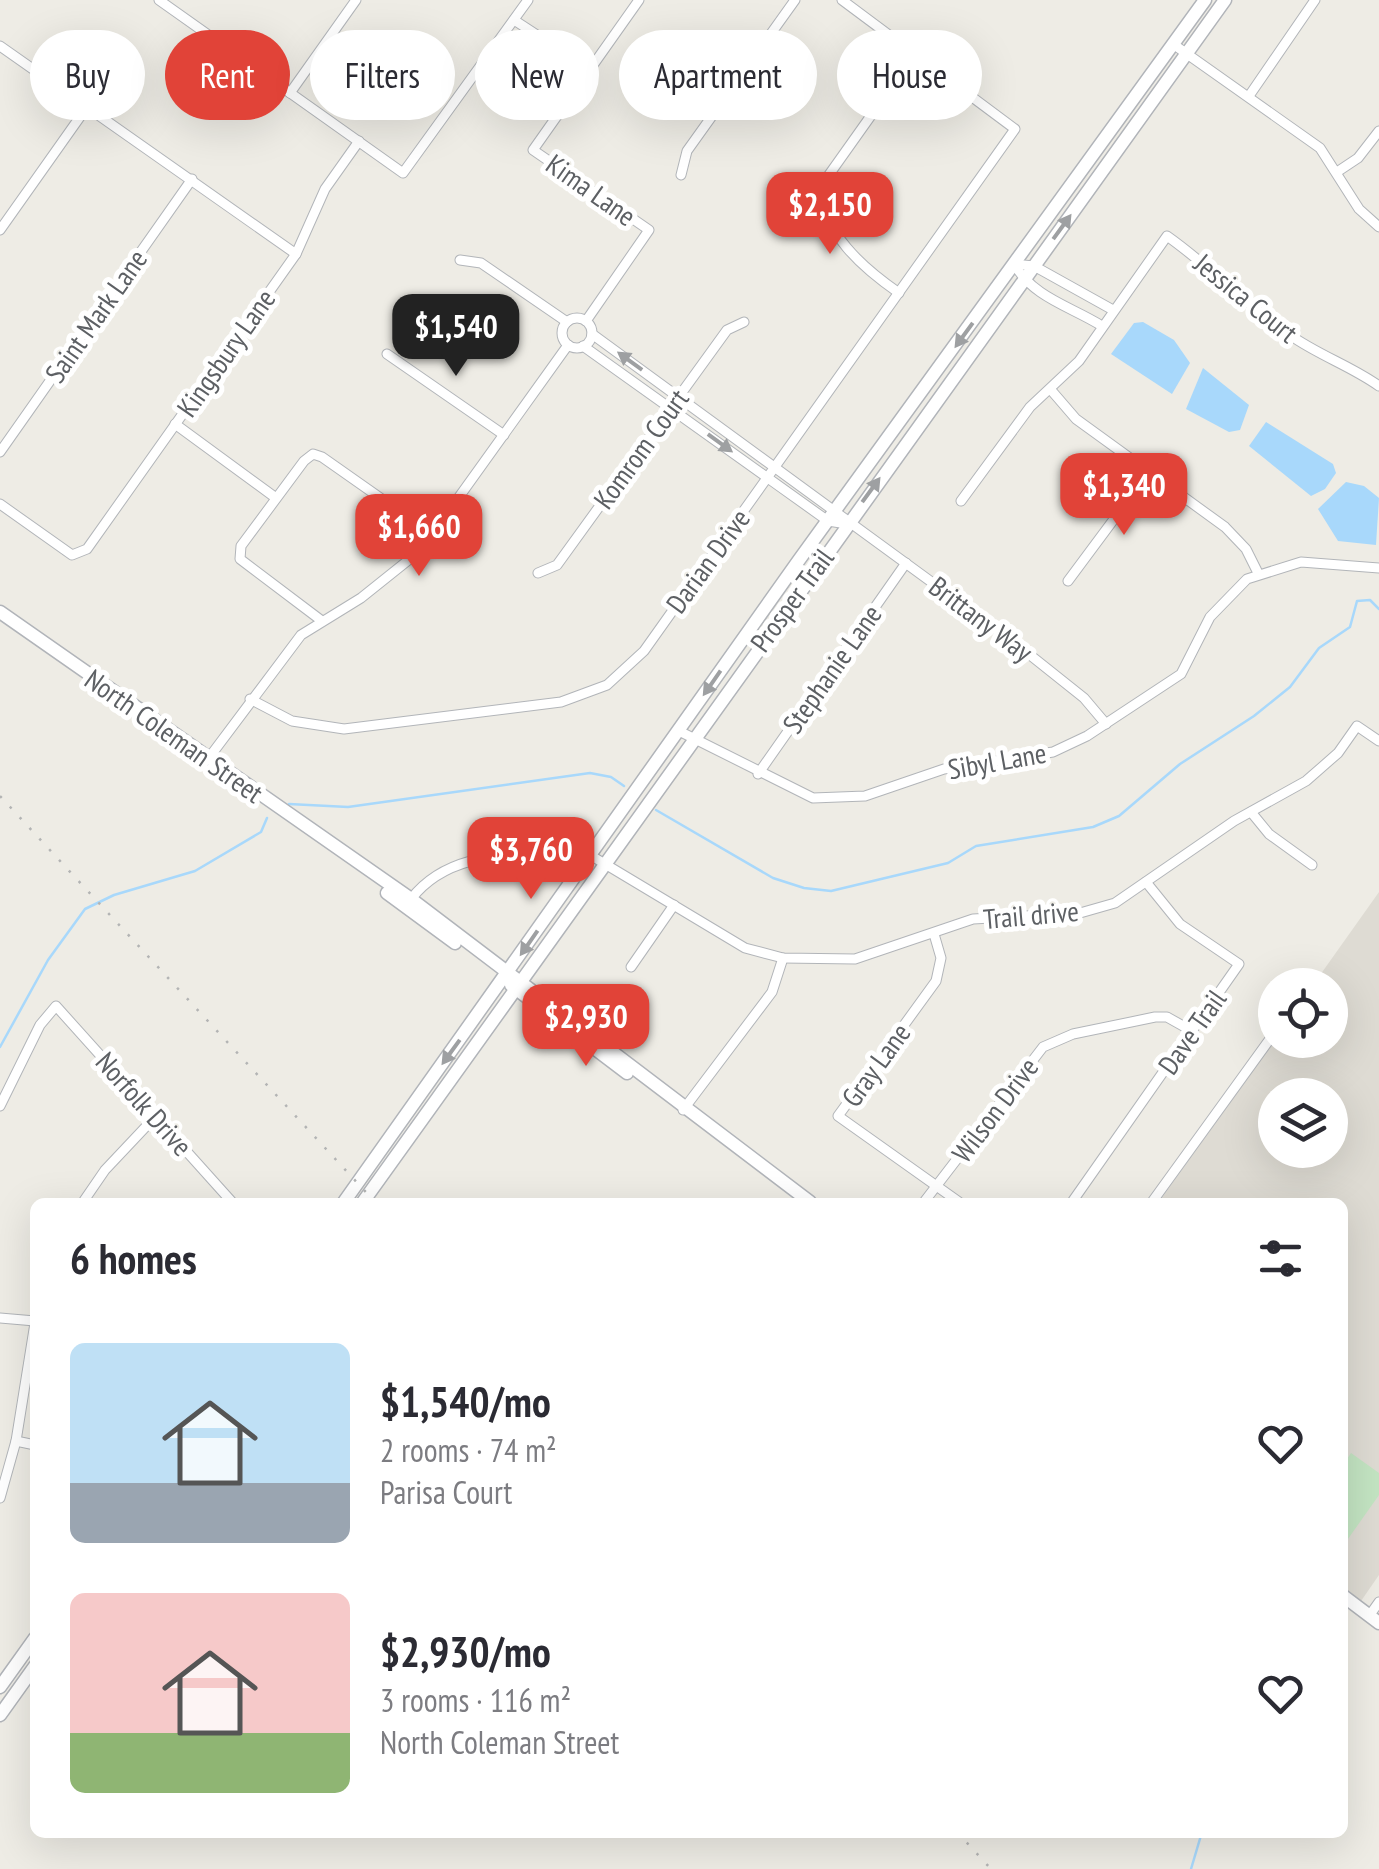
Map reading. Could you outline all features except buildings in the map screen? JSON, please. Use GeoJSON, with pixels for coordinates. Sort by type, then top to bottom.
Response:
{"type":"FeatureCollection","features":[{"type":"Feature","properties":{"kind":"main road","name":"Prosper Trail"},"geometry":{"type":"LineString","coordinates":[[366,1198],[512,980],[590,855],[1205,0]]}},
{"type":"Feature","properties":{"kind":"main road","name":"Prosper Trail"},"geometry":{"type":"LineString","coordinates":[[347,1198],[603,864],[1225,0]]}},
{"type":"Feature","properties":{"kind":"main road","name":"North Coleman Street"},"geometry":{"type":"LineString","coordinates":[[0,612],[512,980]]}},
{"type":"Feature","properties":{"kind":"main road","name":"North Coleman Street"},"geometry":{"type":"LineString","coordinates":[[348,860],[411,900],[662,1098],[804,1198]]}},
{"type":"Feature","properties":{"kind":"main road"},"geometry":{"type":"LineString","coordinates":[[1348,1600],[1374,1620]]}},
{"type":"Feature","properties":{"kind":"main road"},"geometry":{"type":"LineString","coordinates":[[1,1685],[30,1645]]}},
{"type":"Feature","properties":{"kind":"main road"},"geometry":{"type":"LineString","coordinates":[[0,1715],[30,1673]]}},
{"type":"Feature","properties":{"kind":"street"},"geometry":{"type":"LineString","coordinates":[[158,0],[201,30]]}},
{"type":"Feature","properties":{"kind":"street"},"geometry":{"type":"LineString","coordinates":[[175,12],[184,0]]}},
{"type":"Feature","properties":{"kind":"street"},"geometry":{"type":"LineString","coordinates":[[356,0],[290,92],[403,172],[528,0]]}},
{"type":"Feature","properties":{"kind":"street"},"geometry":{"type":"LineString","coordinates":[[599,56],[639,0]]}},
{"type":"Feature","properties":{"kind":"street"},"geometry":{"type":"LineString","coordinates":[[681,175],[687,152],[795,0]]}},
{"type":"Feature","properties":{"kind":"street"},"geometry":{"type":"LineString","coordinates":[[842,0],[881,30]]}},
{"type":"Feature","properties":{"kind":"street"},"geometry":{"type":"LineString","coordinates":[[1249,96],[1316,0]]}},
{"type":"Feature","properties":{"kind":"street"},"geometry":{"type":"LineString","coordinates":[[514,20],[530,30]]}},
{"type":"Feature","properties":{"kind":"street"},"geometry":{"type":"LineString","coordinates":[[1173,44],[1320,148],[1359,210],[1379,226]]}},
{"type":"Feature","properties":{"kind":"street"},"geometry":{"type":"LineString","coordinates":[[0,46],[30,67]]}},
{"type":"Feature","properties":{"kind":"street","name":"Darian Drive"},"geometry":{"type":"LineString","coordinates":[[250,699],[292,721],[344,729],[561,702],[594,692],[619,676],[644,650],[1015,129],[982,105]]}},
{"type":"Feature","properties":{"kind":"street"},"geometry":{"type":"LineString","coordinates":[[0,230],[78,120]]}},
{"type":"Feature","properties":{"kind":"street"},"geometry":{"type":"LineString","coordinates":[[106,120],[296,254]]}},
{"type":"Feature","properties":{"kind":"street","name":"Kima Lane"},"geometry":{"type":"LineString","coordinates":[[554,120],[533,150],[650,230],[586,321]]}},
{"type":"Feature","properties":{"kind":"street"},"geometry":{"type":"LineString","coordinates":[[868,120],[821,186],[830,221],[846,246],[866,269],[899,293]]}},
{"type":"Feature","properties":{"kind":"street"},"geometry":{"type":"LineString","coordinates":[[1337,172],[1358,158],[1379,131]]}},
{"type":"Feature","properties":{"kind":"street","name":"Kingsbury Lane"},"geometry":{"type":"LineString","coordinates":[[0,504],[77,556],[87,549],[296,254],[325,189],[359,141]]}},
{"type":"Feature","properties":{"kind":"street","name":"Saint Mark Lane"},"geometry":{"type":"LineString","coordinates":[[0,452],[192,180]]}},
{"type":"Feature","properties":{"kind":"street","name":"Jessica Court"},"geometry":{"type":"LineString","coordinates":[[1113,310],[1167,236],[1197,257],[1238,298],[1294,338],[1379,386]]}},
{"type":"Feature","properties":{"kind":"street"},"geometry":{"type":"LineString","coordinates":[[460,260],[481,264],[567,322]]}},
{"type":"Feature","properties":{"kind":"street"},"geometry":{"type":"LineString","coordinates":[[961,501],[1030,407],[1051,390],[1113,310],[1034,266],[1014,264]]}},
{"type":"Feature","properties":{"kind":"street"},"geometry":{"type":"LineString","coordinates":[[1014,264],[1024,280],[1102,326]]}},
{"type":"Feature","properties":{"kind":"street"},"geometry":{"type":"LineString","coordinates":[[1076,311],[1085,293]]}},
{"type":"Feature","properties":{"kind":"street"},"geometry":{"type":"LineString","coordinates":[[576,318],[586,321],[592,334],[583,346],[568,345],[562,336],[567,322],[576,318]]}},
{"type":"Feature","properties":{"kind":"street","name":"Komrom Court"},"geometry":{"type":"LineString","coordinates":[[538,573],[557,566],[727,330],[744,322]]}},
{"type":"Feature","properties":{"kind":"street","name":"Brittany Way"},"geometry":{"type":"LineString","coordinates":[[592,334],[776,466],[832,515]]}},
{"type":"Feature","properties":{"kind":"street"},"geometry":{"type":"LineString","coordinates":[[208,758],[287,649],[403,568],[432,535],[568,345]]}},
{"type":"Feature","properties":{"kind":"street","name":"Brittany Way"},"geometry":{"type":"LineString","coordinates":[[583,346],[768,477],[906,564],[1084,698],[1106,724]]}},
{"type":"Feature","properties":{"kind":"street"},"geometry":{"type":"LineString","coordinates":[[387,354],[504,435]]}},
{"type":"Feature","properties":{"kind":"street"},"geometry":{"type":"LineString","coordinates":[[1051,390],[1076,419],[1225,527],[1246,549],[1258,573]]}},
{"type":"Feature","properties":{"kind":"street"},"geometry":{"type":"LineString","coordinates":[[175,424],[276,498]]}},
{"type":"Feature","properties":{"kind":"street"},"geometry":{"type":"LineString","coordinates":[[322,622],[240,559],[241,546],[313,454],[432,535]]}},
{"type":"Feature","properties":{"kind":"street"},"geometry":{"type":"LineString","coordinates":[[1068,582],[1149,472]]}},
{"type":"Feature","properties":{"kind":"street","name":"Sibyl Lane"},"geometry":{"type":"LineString","coordinates":[[678,731],[813,798],[864,796],[944,769],[1053,752],[1106,724],[1181,674],[1218,604],[1258,573],[1315,561],[1379,568]]}},
{"type":"Feature","properties":{"kind":"street","name":"Stephanie Lane"},"geometry":{"type":"LineString","coordinates":[[758,774],[906,564]]}},
{"type":"Feature","properties":{"kind":"street","name":"Trail drive"},"geometry":{"type":"LineString","coordinates":[[590,855],[721,937],[783,958],[855,959],[986,917],[1080,912],[1115,903],[1251,812],[1306,781],[1338,752],[1357,726],[1379,741]]}},
{"type":"Feature","properties":{"kind":"street"},"geometry":{"type":"LineString","coordinates":[[1251,812],[1269,834],[1312,864]]}},
{"type":"Feature","properties":{"kind":"street"},"geometry":{"type":"LineString","coordinates":[[411,900],[431,876],[452,866],[516,858],[540,865]]}},
{"type":"Feature","properties":{"kind":"street","name":"Dave Trail"},"geometry":{"type":"LineString","coordinates":[[1075,1198],[1239,964],[1180,924],[1146,882]]}},
{"type":"Feature","properties":{"kind":"street"},"geometry":{"type":"LineString","coordinates":[[631,967],[674,905]]}},
{"type":"Feature","properties":{"kind":"street","name":"Gray Lane"},"geometry":{"type":"LineString","coordinates":[[934,934],[942,958],[936,980],[838,1116],[954,1198]]}},
{"type":"Feature","properties":{"kind":"street"},"geometry":{"type":"LineString","coordinates":[[683,1110],[772,992],[783,958]]}},
{"type":"Feature","properties":{"kind":"street","name":"Norfolk Drive"},"geometry":{"type":"LineString","coordinates":[[0,1106],[40,1025],[56,1006],[228,1198]]}},
{"type":"Feature","properties":{"kind":"street","name":"Wilson Drive"},"geometry":{"type":"LineString","coordinates":[[927,1198],[1043,1047],[1073,1034],[1155,1017],[1167,1017],[1192,1031]]}},
{"type":"Feature","properties":{"kind":"street"},"geometry":{"type":"LineString","coordinates":[[1155,1198],[1258,1055]]}},
{"type":"Feature","properties":{"kind":"street"},"geometry":{"type":"LineString","coordinates":[[86,1198],[112,1160],[154,1116]]}},
{"type":"Feature","properties":{"kind":"street"},"geometry":{"type":"LineString","coordinates":[[0,1318],[30,1321]]}},
{"type":"Feature","properties":{"kind":"street"},"geometry":{"type":"LineString","coordinates":[[0,1498],[16,1441],[30,1353]]}},
{"type":"Feature","properties":{"kind":"street"},"geometry":{"type":"LineString","coordinates":[[16,1441],[30,1444]]}},
{"type":"Feature","properties":{"kind":"street"},"geometry":{"type":"LineString","coordinates":[[1374,1620],[1379,1602]]}},
{"type":"Feature","properties":{"kind":"street"},"geometry":{"type":"LineString","coordinates":[[1,1685],[15,1694]]}},
{"type":"Feature","properties":{"kind":"shaded area"},"geometry":{"type":"Polygon","coordinates":[[[1379,892],[1379,1575],[1361,1601],[1348,1591],[1348,1198],[1162,1198],[1261,1058],[1348,1058],[1348,968],[1325,968],[1379,892]]]}},
{"type":"Feature","properties":{"kind":"green space"},"geometry":{"type":"Polygon","coordinates":[[[1351,1453],[1379,1473],[1379,1495],[1348,1539],[1351,1453]]]}},
{"type":"Feature","properties":{"kind":"water"},"geometry":{"type":"Polygon","coordinates":[[[1143,322],[1174,340],[1190,363],[1172,394],[1111,354],[1134,323],[1143,322]]]}},
{"type":"Feature","properties":{"kind":"water"},"geometry":{"type":"Polygon","coordinates":[[[1203,368],[1249,405],[1240,430],[1229,432],[1186,409],[1203,368]]]}},
{"type":"Feature","properties":{"kind":"water"},"geometry":{"type":"Polygon","coordinates":[[[1266,422],[1333,464],[1336,473],[1325,489],[1311,496],[1249,446],[1266,422]]]}},
{"type":"Feature","properties":{"kind":"water"},"geometry":{"type":"Polygon","coordinates":[[[1346,482],[1364,486],[1379,498],[1376,545],[1338,541],[1318,509],[1346,482]]]}},
{"type":"Feature","properties":{"kind":"waterway"},"geometry":{"type":"LineString","coordinates":[[656,810],[773,878],[831,891],[948,863],[976,846],[1093,827],[1119,816],[1180,764],[1254,716],[1290,687],[1319,648],[1350,627],[1357,601],[1370,600],[1379,609]]}},
{"type":"Feature","properties":{"kind":"waterway"},"geometry":{"type":"LineString","coordinates":[[289,804],[348,807],[590,773],[611,777],[624,786]]}},
{"type":"Feature","properties":{"kind":"waterway"},"geometry":{"type":"LineString","coordinates":[[0,1047],[48,960],[85,909],[114,895],[195,871],[261,832],[267,818]]}},
{"type":"Feature","properties":{"kind":"waterway"},"geometry":{"type":"LineString","coordinates":[[1191,1869],[1200,1838]]}},
{"type":"Feature","properties":{"kind":"railway"},"geometry":{"type":"LineString","coordinates":[[0,796],[371,1198]]}},
{"type":"Feature","properties":{"kind":"railway"},"geometry":{"type":"LineString","coordinates":[[963,1838],[991,1869]]}}]}
